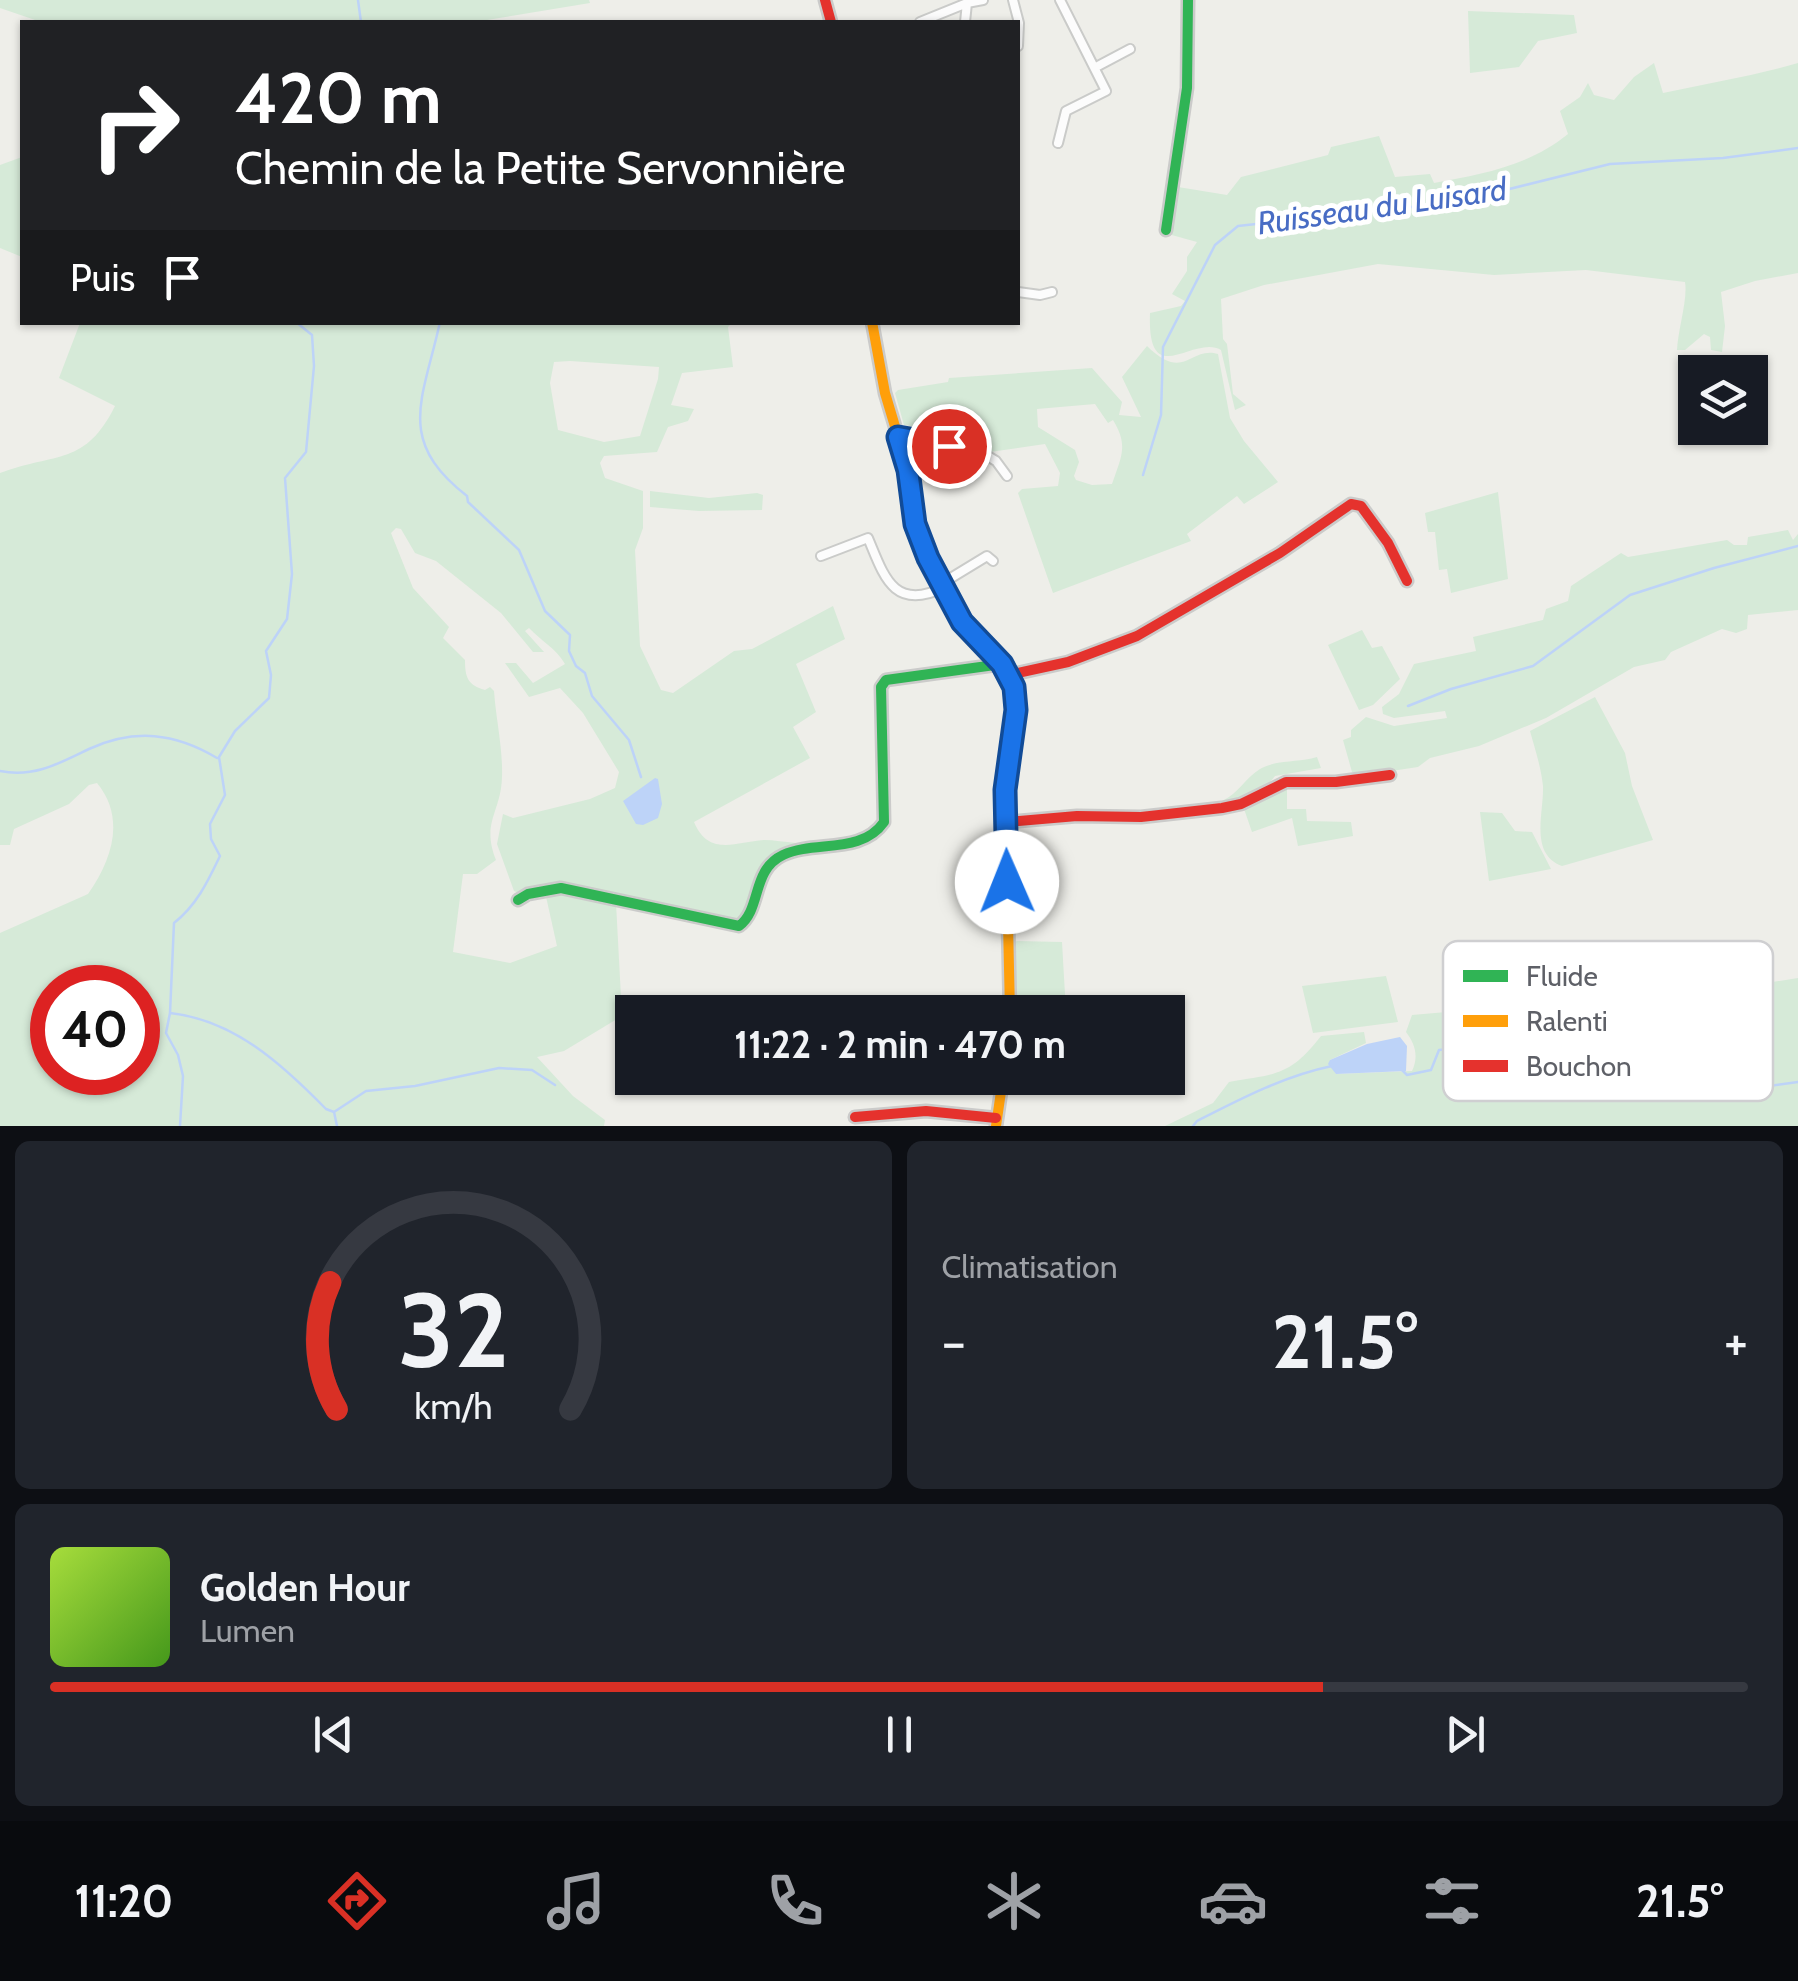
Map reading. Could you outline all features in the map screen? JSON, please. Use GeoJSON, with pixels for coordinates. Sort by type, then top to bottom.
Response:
{"type":"FeatureCollection","features":[{"type":"Feature","properties":{"kind":"street"},"geometry":{"type":"LineString","coordinates":[[925,20],[983,0]]}},
{"type":"Feature","properties":{"kind":"street"},"geometry":{"type":"LineString","coordinates":[[1058,143],[1066,110],[1106,91],[1060,0]]}},
{"type":"Feature","properties":{"kind":"street"},"geometry":{"type":"LineString","coordinates":[[1166,230],[1186,102],[1188,0]]}},
{"type":"Feature","properties":{"kind":"street"},"geometry":{"type":"LineString","coordinates":[[965,20],[967,3]]}},
{"type":"Feature","properties":{"kind":"street"},"geometry":{"type":"LineString","coordinates":[[1096,67],[1130,50]]}},
{"type":"Feature","properties":{"kind":"street"},"geometry":{"type":"LineString","coordinates":[[1020,292],[1040,296],[1052,292]]}},
{"type":"Feature","properties":{"kind":"street"},"geometry":{"type":"LineString","coordinates":[[872,325],[908,470],[915,524],[962,622],[1009,675],[1016,710],[1006,776],[1010,995]]}},
{"type":"Feature","properties":{"kind":"street"},"geometry":{"type":"LineString","coordinates":[[898,437],[979,452],[992,458],[1007,476]]}},
{"type":"Feature","properties":{"kind":"street"},"geometry":{"type":"LineString","coordinates":[[1009,675],[1068,662],[1137,636],[1288,547],[1351,504],[1361,506],[1382,533],[1407,581]]}},
{"type":"Feature","properties":{"kind":"street"},"geometry":{"type":"LineString","coordinates":[[820,556],[868,538],[885,578],[895,590],[916,597],[942,586],[988,556],[994,560]]}},
{"type":"Feature","properties":{"kind":"street"},"geometry":{"type":"LineString","coordinates":[[518,900],[528,894],[561,888],[738,926],[748,920],[753,894],[764,871],[782,854],[867,840],[882,829],[881,687],[886,680],[1002,664]]}},
{"type":"Feature","properties":{"kind":"street"},"geometry":{"type":"LineString","coordinates":[[1006,822],[1077,816],[1149,817],[1241,804],[1286,782],[1336,782],[1390,775]]}},
{"type":"Feature","properties":{"kind":"street"},"geometry":{"type":"LineString","coordinates":[[855,1117],[933,1109],[996,1122],[1000,1095]]}},
{"type":"Feature","properties":{"kind":"green space"},"geometry":{"type":"Polygon","coordinates":[[[0,0],[590,3],[487,20],[35,20],[0,8],[0,0]]]}},
{"type":"Feature","properties":{"kind":"green space"},"geometry":{"type":"Polygon","coordinates":[[[1468,11],[1574,15],[1577,33],[1538,41],[1519,67],[1470,73],[1468,11]]]}},
{"type":"Feature","properties":{"kind":"green space"},"geometry":{"type":"Polygon","coordinates":[[[1654,63],[1663,93],[1798,63],[1798,273],[1721,292],[1725,326],[1722,352],[1711,350],[1710,337],[1704,334],[1685,350],[1677,350],[1685,282],[1586,270],[1494,275],[1378,264],[1264,285],[1221,299],[1223,339],[1227,344],[1233,394],[1246,405],[1235,410],[1221,350],[1210,347],[1164,356],[1156,350],[1150,313],[1181,306],[1185,301],[1172,294],[1187,271],[1187,257],[1197,242],[1168,234],[1172,186],[1227,195],[1241,177],[1328,155],[1331,147],[1379,136],[1395,177],[1430,174],[1434,183],[1487,172],[1537,154],[1568,134],[1560,111],[1580,97],[1588,83],[1594,95],[1614,100],[1634,77],[1654,63]]]}},
{"type":"Feature","properties":{"kind":"green space"},"geometry":{"type":"Polygon","coordinates":[[[20,158],[20,256],[0,248],[0,165],[20,158]]]}},
{"type":"Feature","properties":{"kind":"green space"},"geometry":{"type":"Polygon","coordinates":[[[79,325],[730,325],[733,367],[682,373],[671,405],[694,409],[688,421],[668,427],[657,452],[604,456],[600,463],[605,478],[643,491],[643,528],[635,550],[640,646],[661,690],[673,693],[734,651],[752,649],[833,606],[845,639],[796,664],[816,712],[793,727],[810,758],[694,822],[700,833],[715,844],[764,840],[796,843],[767,861],[748,909],[737,922],[572,886],[514,891],[497,844],[503,814],[513,818],[590,799],[615,788],[619,772],[583,713],[560,688],[529,697],[505,663],[516,663],[533,683],[565,664],[557,653],[529,628],[525,631],[544,652],[533,652],[501,613],[436,561],[415,553],[401,529],[391,533],[413,588],[449,627],[443,638],[465,660],[469,680],[479,688],[490,687],[494,691],[502,766],[490,836],[496,860],[477,874],[463,874],[453,952],[510,963],[557,946],[545,892],[564,891],[616,903],[621,995],[615,995],[615,1020],[564,1051],[537,1057],[573,1096],[605,1120],[604,1126],[0,1126],[0,933],[88,894],[104,867],[113,825],[106,796],[97,783],[89,785],[69,804],[14,829],[10,845],[0,845],[0,473],[68,454],[92,439],[115,406],[59,378],[79,325]],[[554,362],[550,383],[558,430],[604,442],[640,436],[659,367],[554,362]]]}},
{"type":"Feature","properties":{"kind":"green space"},"geometry":{"type":"Polygon","coordinates":[[[1147,346],[1170,362],[1218,354],[1230,418],[1278,482],[1244,504],[1237,496],[1187,534],[1191,541],[1053,593],[1018,493],[1022,489],[1058,486],[1060,473],[1045,444],[990,452],[942,442],[943,430],[904,425],[895,393],[948,382],[949,378],[1092,368],[1122,402],[1119,415],[1141,417],[1122,377],[1147,346]],[[1095,404],[1037,409],[1038,427],[1075,450],[1079,462],[1076,480],[1092,485],[1112,484],[1120,459],[1121,437],[1113,420],[1108,423],[1095,404]]]}},
{"type":"Feature","properties":{"kind":"green space"},"geometry":{"type":"Polygon","coordinates":[[[650,491],[709,498],[757,493],[763,495],[762,510],[650,507],[650,491]]]}},
{"type":"Feature","properties":{"kind":"green space"},"geometry":{"type":"Polygon","coordinates":[[[1498,492],[1508,579],[1451,593],[1447,569],[1439,570],[1435,532],[1428,532],[1425,513],[1498,492]]]}},
{"type":"Feature","properties":{"kind":"green space"},"geometry":{"type":"Polygon","coordinates":[[[1788,530],[1793,540],[1798,534],[1798,610],[1748,615],[1747,629],[1736,633],[1722,629],[1671,652],[1665,660],[1634,667],[1546,718],[1479,746],[1430,758],[1418,767],[1352,772],[1343,740],[1351,737],[1351,730],[1366,717],[1394,726],[1447,718],[1445,711],[1394,718],[1383,714],[1382,707],[1399,694],[1414,664],[1476,651],[1473,637],[1543,620],[1546,609],[1568,601],[1571,586],[1621,553],[1628,557],[1727,540],[1734,545],[1747,545],[1748,537],[1788,530]]]}},
{"type":"Feature","properties":{"kind":"green space"},"geometry":{"type":"Polygon","coordinates":[[[1362,630],[1372,648],[1382,646],[1400,679],[1373,705],[1359,710],[1328,645],[1362,630]]]}},
{"type":"Feature","properties":{"kind":"green space"},"geometry":{"type":"Polygon","coordinates":[[[1595,697],[1625,753],[1632,786],[1653,840],[1562,866],[1545,852],[1542,843],[1543,786],[1530,731],[1595,697]]]}},
{"type":"Feature","properties":{"kind":"green space"},"geometry":{"type":"Polygon","coordinates":[[[1317,757],[1321,768],[1275,776],[1252,794],[1231,802],[1222,801],[1260,769],[1317,757]]]}},
{"type":"Feature","properties":{"kind":"green space"},"geometry":{"type":"Polygon","coordinates":[[[1287,785],[1287,809],[1306,809],[1307,821],[1351,822],[1353,836],[1298,846],[1292,818],[1252,832],[1243,806],[1287,785]]]}},
{"type":"Feature","properties":{"kind":"green space"},"geometry":{"type":"Polygon","coordinates":[[[1480,812],[1502,813],[1515,831],[1532,832],[1551,869],[1489,881],[1480,812]]]}},
{"type":"Feature","properties":{"kind":"green space"},"geometry":{"type":"Polygon","coordinates":[[[1011,941],[1062,942],[1065,995],[1013,995],[1011,941]]]}},
{"type":"Feature","properties":{"kind":"green space"},"geometry":{"type":"Polygon","coordinates":[[[1386,976],[1398,1022],[1313,1033],[1302,986],[1386,976]]]}},
{"type":"Feature","properties":{"kind":"green space"},"geometry":{"type":"Polygon","coordinates":[[[1798,978],[1798,1126],[1165,1126],[1213,1103],[1229,1082],[1291,1066],[1321,1036],[1364,1032],[1366,1043],[1330,1060],[1336,1074],[1412,1071],[1415,1050],[1406,1032],[1412,1015],[1443,1012],[1443,1101],[1773,1101],[1773,982],[1798,978]]]}},
{"type":"Feature","properties":{"kind":"water"},"geometry":{"type":"Polygon","coordinates":[[[655,778],[662,804],[658,818],[636,824],[623,801],[655,778]]]}},
{"type":"Feature","properties":{"kind":"water"},"geometry":{"type":"Polygon","coordinates":[[[1400,1037],[1407,1046],[1406,1071],[1336,1074],[1328,1064],[1367,1044],[1400,1037]]]}},
{"type":"Feature","properties":{"kind":"waterway"},"geometry":{"type":"LineString","coordinates":[[358,0],[361,20]]}},
{"type":"Feature","properties":{"kind":"waterway","name":"Ruisseau du Luisard"},"geometry":{"type":"LineString","coordinates":[[1143,475],[1161,415],[1163,347],[1215,245],[1238,226],[1457,202],[1610,164],[1723,158],[1798,148]]}},
{"type":"Feature","properties":{"kind":"waterway"},"geometry":{"type":"LineString","coordinates":[[180,1126],[183,1076],[178,1055],[166,1033],[174,923],[195,900],[220,856],[211,839],[210,824],[225,795],[219,757],[235,731],[269,698],[271,675],[266,651],[287,619],[292,574],[285,478],[306,452],[314,366],[312,335],[300,325]]}},
{"type":"Feature","properties":{"kind":"waterway"},"geometry":{"type":"LineString","coordinates":[[439,325],[420,417],[422,437],[430,456],[444,476],[467,496],[468,502],[519,550],[545,611],[570,635],[569,651],[576,666],[585,673],[592,696],[629,740],[641,777]]}},
{"type":"Feature","properties":{"kind":"waterway"},"geometry":{"type":"LineString","coordinates":[[1408,706],[1451,689],[1533,666],[1630,595],[1798,546]]}},
{"type":"Feature","properties":{"kind":"waterway"},"geometry":{"type":"LineString","coordinates":[[0,771],[35,771],[106,742],[139,736],[186,743],[217,758]]}},
{"type":"Feature","properties":{"kind":"waterway"},"geometry":{"type":"LineString","coordinates":[[170,1013],[215,1025],[255,1047],[334,1112],[337,1126]]}},
{"type":"Feature","properties":{"kind":"waterway"},"geometry":{"type":"LineString","coordinates":[[1401,1069],[1407,1075],[1431,1070],[1439,1050],[1443,1050]]}},
{"type":"Feature","properties":{"kind":"waterway"},"geometry":{"type":"LineString","coordinates":[[1193,1126],[1263,1089],[1332,1066]]}},
{"type":"Feature","properties":{"kind":"waterway"},"geometry":{"type":"LineString","coordinates":[[334,1112],[366,1091],[415,1086],[499,1068],[532,1070],[555,1085]]}},
{"type":"Feature","properties":{"kind":"waterway"},"geometry":{"type":"LineString","coordinates":[[1773,1085],[1798,1082]]}},
{"type":"Feature","properties":{"kind":"traffic: fast"},"geometry":{"type":"LineString","coordinates":[[1166,230],[1187,88],[1188,0]]}},
{"type":"Feature","properties":{"kind":"traffic: fast"},"geometry":{"type":"LineString","coordinates":[[518,900],[528,894],[561,888],[739,926],[751,910],[761,880],[773,862],[796,851],[863,839],[884,822],[881,687],[886,680],[1002,664]]}},
{"type":"Feature","properties":{"kind":"traffic: slow"},"geometry":{"type":"LineString","coordinates":[[873,325],[885,393],[908,470],[919,537],[956,613],[1009,675],[1016,696],[1005,791],[1010,995]]}},
{"type":"Feature","properties":{"kind":"traffic: slow"},"geometry":{"type":"LineString","coordinates":[[996,1126],[1001,1095]]}},
{"type":"Feature","properties":{"kind":"traffic: jam"},"geometry":{"type":"LineString","coordinates":[[825,0],[830,20]]}},
{"type":"Feature","properties":{"kind":"traffic: jam"},"geometry":{"type":"LineString","coordinates":[[1009,675],[1068,662],[1137,636],[1280,553],[1351,504],[1361,506],[1388,543],[1407,581]]}},
{"type":"Feature","properties":{"kind":"traffic: jam"},"geometry":{"type":"LineString","coordinates":[[1006,822],[1077,816],[1141,817],[1222,808],[1241,804],[1286,782],[1336,782],[1390,775]]}},
{"type":"Feature","properties":{"kind":"traffic: jam"},"geometry":{"type":"LineString","coordinates":[[855,1117],[926,1111],[996,1118]]}},
{"type":"Feature","properties":{"kind":"route"},"geometry":{"type":"LineString","coordinates":[[949,446],[898,437],[911,483],[915,524],[928,558],[962,622],[1002,664],[1014,687],[1016,710],[1005,790],[1007,882]]}}]}
